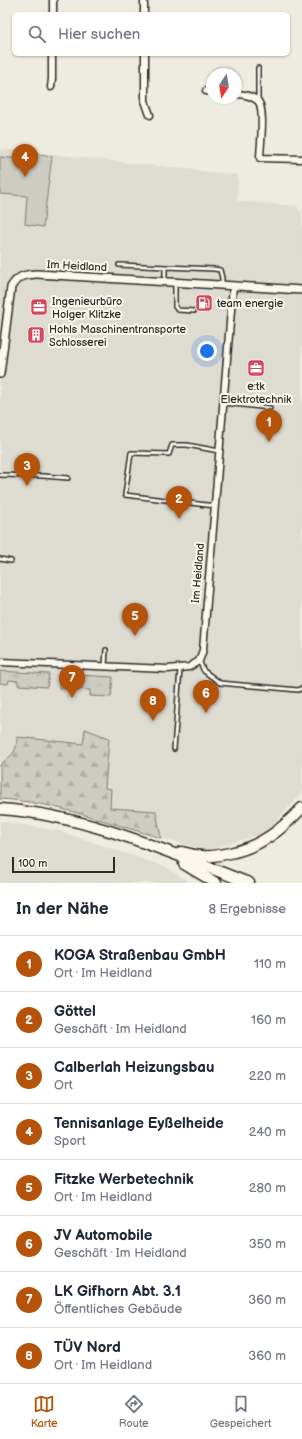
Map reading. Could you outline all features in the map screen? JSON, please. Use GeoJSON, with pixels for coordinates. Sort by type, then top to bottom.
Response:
{"type":"FeatureCollection","features":[{"type":"Feature","properties":{"kind":"highway"},"geometry":{"type":"LineString","coordinates":[[153,846],[203,856],[221,855],[237,851],[254,846],[269,838],[283,827],[302,808]]}},
{"type":"Feature","properties":{"kind":"highway"},"geometry":{"type":"LineString","coordinates":[[0,809],[21,810],[61,817],[96,827],[153,846],[249,883]]}},
{"type":"Feature","properties":{"kind":"highway"},"geometry":{"type":"LineString","coordinates":[[153,846],[216,883]]}},
{"type":"Feature","properties":{"kind":"street"},"geometry":{"type":"LineString","coordinates":[[53,0],[53,12]]}},
{"type":"Feature","properties":{"kind":"street"},"geometry":{"type":"LineString","coordinates":[[144,0],[144,12]]}},
{"type":"Feature","properties":{"kind":"street"},"geometry":{"type":"LineString","coordinates":[[50,87],[52,79],[52,56]]}},
{"type":"Feature","properties":{"kind":"street"},"geometry":{"type":"LineString","coordinates":[[145,56],[145,101],[150,115]]}},
{"type":"Feature","properties":{"kind":"street"},"geometry":{"type":"LineString","coordinates":[[242,94],[257,100],[262,112],[260,158],[302,159]]}},
{"type":"Feature","properties":{"kind":"street","name":"Im Heidland"},"geometry":{"type":"LineString","coordinates":[[0,374],[11,287],[17,278],[26,275],[38,274],[302,290]]}},
{"type":"Feature","properties":{"kind":"street","name":"Im Heidland"},"geometry":{"type":"LineString","coordinates":[[199,661],[203,650],[233,286]]}},
{"type":"Feature","properties":{"kind":"street"},"geometry":{"type":"LineString","coordinates":[[0,662],[180,669],[189,667],[199,661]]}},
{"type":"Feature","properties":{"kind":"lane"},"geometry":{"type":"LineString","coordinates":[[258,68],[258,102]]}},
{"type":"Feature","properties":{"kind":"lane"},"geometry":{"type":"LineString","coordinates":[[119,265],[220,270],[222,285]]}},
{"type":"Feature","properties":{"kind":"lane"},"geometry":{"type":"LineString","coordinates":[[165,267],[165,282]]}},
{"type":"Feature","properties":{"kind":"lane"},"geometry":{"type":"LineString","coordinates":[[175,283],[175,307],[178,310],[194,311]]}},
{"type":"Feature","properties":{"kind":"lane"},"geometry":{"type":"LineString","coordinates":[[224,403],[270,408]]}},
{"type":"Feature","properties":{"kind":"lane"},"geometry":{"type":"LineString","coordinates":[[215,506],[125,495],[131,453],[169,454],[172,445],[187,445],[219,451]]}},
{"type":"Feature","properties":{"kind":"lane"},"geometry":{"type":"LineString","coordinates":[[0,475],[68,478]]}},
{"type":"Feature","properties":{"kind":"lane"},"geometry":{"type":"LineString","coordinates":[[0,559],[11,561]]}},
{"type":"Feature","properties":{"kind":"lane"},"geometry":{"type":"LineString","coordinates":[[105,666],[106,650]]}},
{"type":"Feature","properties":{"kind":"lane"},"geometry":{"type":"LineString","coordinates":[[199,661],[204,671],[220,683],[298,690],[302,688]]}},
{"type":"Feature","properties":{"kind":"lane"},"geometry":{"type":"LineString","coordinates":[[174,749],[180,669]]}},
{"type":"Feature","properties":{"kind":"shaded area"},"geometry":{"type":"Polygon","coordinates":[[[0,149],[238,175],[237,201],[298,206],[298,210],[302,211],[302,793],[265,833],[206,850],[132,830],[67,810],[21,800],[0,799],[0,149]]]}},
{"type":"Feature","properties":{"kind":"shaded area"},"geometry":{"type":"Polygon","coordinates":[[[0,821],[59,831],[166,867],[190,883],[0,883],[0,821]]]}},
{"type":"Feature","properties":{"kind":"green space"},"geometry":{"type":"Polygon","coordinates":[[[31,153],[52,156],[43,227],[25,224],[27,196],[0,194],[0,157],[30,160],[31,153]]]}},
{"type":"Feature","properties":{"kind":"green space"},"geometry":{"type":"Polygon","coordinates":[[[0,671],[49,674],[47,687],[18,685],[18,681],[9,680],[8,684],[0,683],[0,671]]]}},
{"type":"Feature","properties":{"kind":"green space"},"geometry":{"type":"Polygon","coordinates":[[[60,674],[113,677],[111,697],[90,696],[90,690],[59,688],[60,674]]]}},
{"type":"Feature","properties":{"kind":"green space"},"geometry":{"type":"Polygon","coordinates":[[[85,729],[109,738],[105,788],[111,789],[110,808],[156,811],[161,838],[41,804],[0,799],[0,765],[11,756],[15,750],[17,737],[83,744],[85,729]]]}},
{"type":"Feature","properties":{"kind":"place","name":"Tennisanlage Eyßelheide"},"geometry":{"type":"Point","coordinates":[25,177]}},
{"type":"Feature","properties":{"kind":"place","name":"team energie"},"geometry":{"type":"Point","coordinates":[204,303]}},
{"type":"Feature","properties":{"kind":"place","name":"Ingenieurbüro Holger Klitzke"},"geometry":{"type":"Point","coordinates":[39,307]}},
{"type":"Feature","properties":{"kind":"place","name":"Hohls Maschinentransporte Schlosserei"},"geometry":{"type":"Point","coordinates":[36,335]}},
{"type":"Feature","properties":{"kind":"place","name":"e:tk Elektrotechnik"},"geometry":{"type":"Point","coordinates":[256,368]}},
{"type":"Feature","properties":{"kind":"place","name":"KOGA Straßenbau GmbH"},"geometry":{"type":"Point","coordinates":[269,442]}},
{"type":"Feature","properties":{"kind":"place","name":"Calberlah Heizungsbau"},"geometry":{"type":"Point","coordinates":[27,486]}},
{"type":"Feature","properties":{"kind":"place","name":"Göttel"},"geometry":{"type":"Point","coordinates":[179,519]}},
{"type":"Feature","properties":{"kind":"place","name":"Fitzke Werbetechnik"},"geometry":{"type":"Point","coordinates":[135,636]}},
{"type":"Feature","properties":{"kind":"place","name":"LK Gifhorn Abt. 3.1"},"geometry":{"type":"Point","coordinates":[72,698]}},
{"type":"Feature","properties":{"kind":"place","name":"JV Automobile"},"geometry":{"type":"Point","coordinates":[206,713]}},
{"type":"Feature","properties":{"kind":"place","name":"TÜV Nord"},"geometry":{"type":"Point","coordinates":[153,721]}}]}
